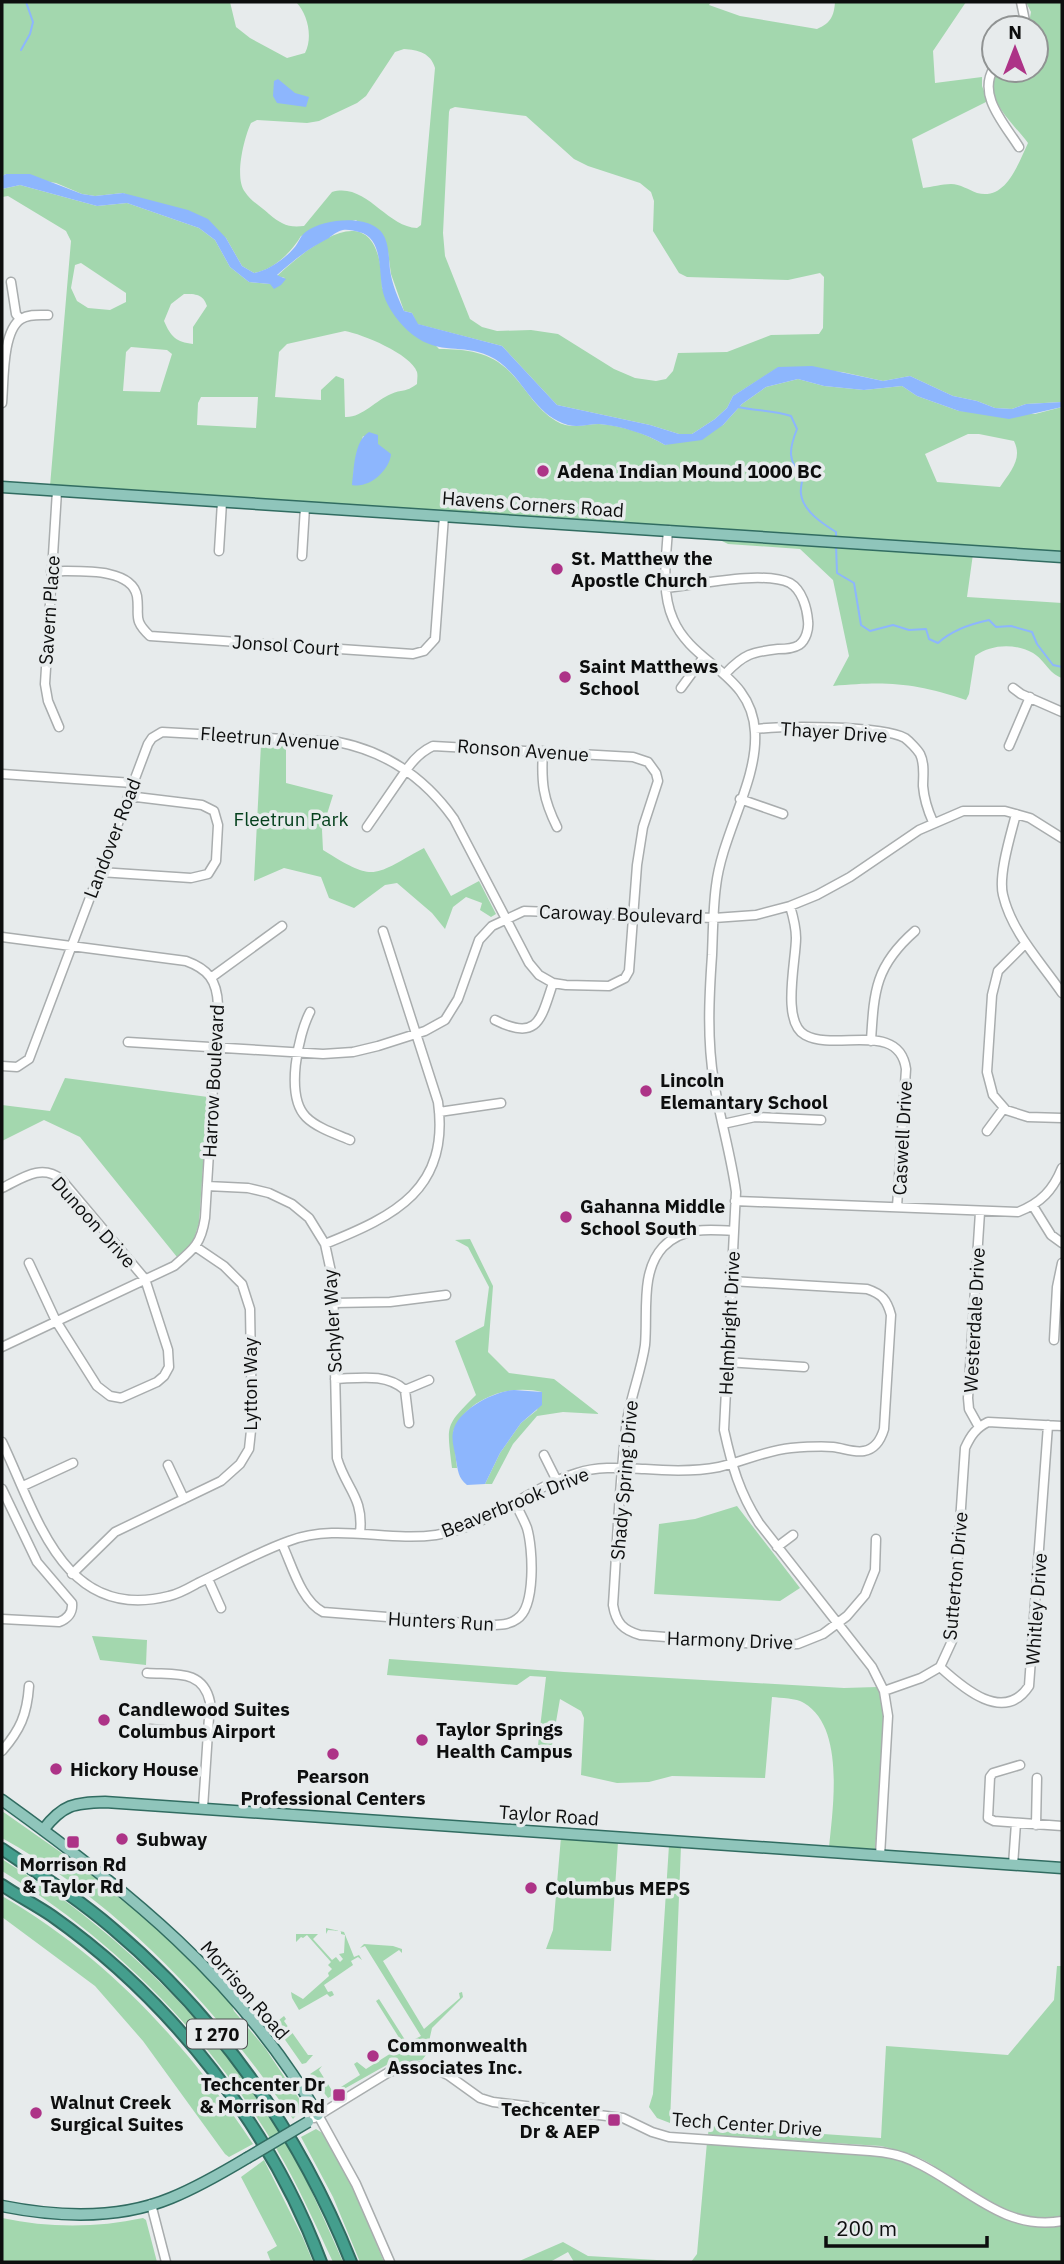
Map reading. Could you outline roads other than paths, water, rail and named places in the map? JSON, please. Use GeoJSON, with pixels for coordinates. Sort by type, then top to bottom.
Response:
{"type":"FeatureCollection","features":[{"type":"Feature","properties":{"kind":"highway","name":"I 270"},"geometry":{"type":"LineString","coordinates":[[2,1849],[49,1880],[110,1927],[174,1986],[215,2031],[249,2074],[280,2121],[313,2179],[351,2262]]}},
{"type":"Feature","properties":{"kind":"highway","name":"I 270"},"geometry":{"type":"LineString","coordinates":[[2,1885],[52,1916],[120,1970],[168,2018],[245,2115],[285,2182],[321,2262]]}},
{"type":"Feature","properties":{"kind":"main road","name":"Havens Corners Road"},"geometry":{"type":"LineString","coordinates":[[2,487],[1062,557]]}},
{"type":"Feature","properties":{"kind":"main road","name":"Morrison Road"},"geometry":{"type":"LineString","coordinates":[[2,1800],[134,1899],[199,1959],[270,2043],[318,2115]]}},
{"type":"Feature","properties":{"kind":"main road","name":"Taylor Road"},"geometry":{"type":"LineString","coordinates":[[43,1830],[54,1816],[76,1803],[105,1802],[1062,1868]]}},
{"type":"Feature","properties":{"kind":"main road","name":"Tech Center Drive"},"geometry":{"type":"LineString","coordinates":[[2,2206],[41,2213],[85,2215],[128,2210],[169,2200],[204,2184],[309,2122]]}},
{"type":"Feature","properties":{"kind":"street"},"geometry":{"type":"LineString","coordinates":[[988,84],[990,101],[1019,147]]}},
{"type":"Feature","properties":{"kind":"street"},"geometry":{"type":"LineString","coordinates":[[11,282],[16,314],[20,319]]}},
{"type":"Feature","properties":{"kind":"street"},"geometry":{"type":"LineString","coordinates":[[2,402],[7,344],[11,330],[20,319],[34,314],[48,315]]}},
{"type":"Feature","properties":{"kind":"street","name":"Savern Place"},"geometry":{"type":"LineString","coordinates":[[57,491],[45,684],[48,701],[59,727]]}},
{"type":"Feature","properties":{"kind":"street"},"geometry":{"type":"LineString","coordinates":[[219,551],[222,502]]}},
{"type":"Feature","properties":{"kind":"street"},"geometry":{"type":"LineString","coordinates":[[302,556],[305,507]]}},
{"type":"Feature","properties":{"kind":"street","name":"Jonsol Court"},"geometry":{"type":"LineString","coordinates":[[51,571],[112,574],[125,578],[133,585],[137,596],[136,615],[139,625],[150,636],[413,653],[424,651],[435,639],[444,516]]}},
{"type":"Feature","properties":{"kind":"street","name":"Helmbright Drive"},"geometry":{"type":"LineString","coordinates":[[668,530],[666,588],[673,620],[681,635],[704,658],[726,673],[741,692],[755,729],[754,757],[722,852],[716,885],[708,1038],[714,1083],[732,1160],[736,1201],[724,1430],[731,1464],[743,1497],[777,1546],[872,1667],[884,1691],[888,1731],[880,1856]]}},
{"type":"Feature","properties":{"kind":"street"},"geometry":{"type":"LineString","coordinates":[[666,588],[732,579],[782,581],[798,589],[808,621],[807,633],[800,644],[791,648],[753,652],[738,660],[726,673]]}},
{"type":"Feature","properties":{"kind":"street"},"geometry":{"type":"LineString","coordinates":[[681,688],[704,658]]}},
{"type":"Feature","properties":{"kind":"street"},"geometry":{"type":"LineString","coordinates":[[1013,688],[1062,712]]}},
{"type":"Feature","properties":{"kind":"street"},"geometry":{"type":"LineString","coordinates":[[1009,746],[1030,697]]}},
{"type":"Feature","properties":{"kind":"street","name":"Thayer Drive"},"geometry":{"type":"LineString","coordinates":[[755,729],[803,726],[888,733],[907,739],[920,754],[924,773],[923,787],[933,822]]}},
{"type":"Feature","properties":{"kind":"street","name":"Fleetrun Avenue"},"geometry":{"type":"LineString","coordinates":[[157,734],[180,732],[338,742],[359,747],[407,769],[440,799],[454,819],[529,963],[539,975],[553,983]]}},
{"type":"Feature","properties":{"kind":"street","name":"Landover Road"},"geometry":{"type":"LineString","coordinates":[[2,1066],[17,1067],[29,1059],[148,744],[157,734]]}},
{"type":"Feature","properties":{"kind":"street","name":"Ronson Avenue"},"geometry":{"type":"LineString","coordinates":[[367,827],[407,769],[425,749],[433,746],[633,757],[648,762],[658,781],[643,827],[634,914]]}},
{"type":"Feature","properties":{"kind":"street"},"geometry":{"type":"LineString","coordinates":[[543,751],[541,776],[544,795],[557,827]]}},
{"type":"Feature","properties":{"kind":"street"},"geometry":{"type":"LineString","coordinates":[[2,774],[133,783]]}},
{"type":"Feature","properties":{"kind":"street"},"geometry":{"type":"LineString","coordinates":[[100,872],[191,878],[208,874],[213,868],[218,825],[214,811],[202,805],[128,796]]}},
{"type":"Feature","properties":{"kind":"street"},"geometry":{"type":"LineString","coordinates":[[740,799],[783,814]]}},
{"type":"Feature","properties":{"kind":"street","name":"Caroway Boulevard"},"geometry":{"type":"LineString","coordinates":[[128,1042],[298,1053],[353,1052],[416,1034],[445,1020],[458,999],[479,940],[492,926],[524,911],[714,918],[757,915],[817,895],[850,877],[933,822],[962,811],[1005,811],[1030,818],[1062,838]]}},
{"type":"Feature","properties":{"kind":"street"},"geometry":{"type":"LineString","coordinates":[[1016,814],[1007,850],[1002,893],[1025,944],[1035,953],[1062,993]]}},
{"type":"Feature","properties":{"kind":"street","name":"Caswell Drive"},"geometry":{"type":"LineString","coordinates":[[790,906],[796,936],[791,1010],[794,1024],[804,1034],[817,1039],[871,1041],[895,1046],[904,1056],[906,1069],[897,1207]]}},
{"type":"Feature","properties":{"kind":"street"},"geometry":{"type":"LineString","coordinates":[[495,1020],[515,1029],[533,1026],[540,1019],[553,983],[609,986],[625,978],[631,962],[634,914]]}},
{"type":"Feature","properties":{"kind":"street"},"geometry":{"type":"LineString","coordinates":[[2,937],[186,961],[201,966],[212,976],[282,926]]}},
{"type":"Feature","properties":{"kind":"street"},"geometry":{"type":"LineString","coordinates":[[325,1244],[388,1216],[417,1191],[434,1161],[440,1130],[439,1112],[383,931]]}},
{"type":"Feature","properties":{"kind":"street"},"geometry":{"type":"LineString","coordinates":[[871,1041],[874,1002],[882,969],[915,931]]}},
{"type":"Feature","properties":{"kind":"street"},"geometry":{"type":"LineString","coordinates":[[1025,944],[998,971],[992,995],[987,1072],[993,1095],[1004,1108],[1028,1117],[1062,1118]]}},
{"type":"Feature","properties":{"kind":"street","name":"Harrow Boulevard"},"geometry":{"type":"LineString","coordinates":[[196,1247],[202,1233],[207,1186],[218,990],[212,976]]}},
{"type":"Feature","properties":{"kind":"street"},"geometry":{"type":"LineString","coordinates":[[310,1012],[302,1027],[298,1053],[295,1090],[300,1110],[307,1118],[350,1140]]}},
{"type":"Feature","properties":{"kind":"street"},"geometry":{"type":"LineString","coordinates":[[439,1112],[501,1103]]}},
{"type":"Feature","properties":{"kind":"street"},"geometry":{"type":"LineString","coordinates":[[987,1130],[1004,1108]]}},
{"type":"Feature","properties":{"kind":"street"},"geometry":{"type":"LineString","coordinates":[[723,1124],[755,1117],[821,1120]]}},
{"type":"Feature","properties":{"kind":"street"},"geometry":{"type":"LineString","coordinates":[[736,1201],[1018,1212],[1033,1206],[1054,1187],[1062,1168]]}},
{"type":"Feature","properties":{"kind":"street","name":"Dunoon Drive"},"geometry":{"type":"LineString","coordinates":[[2,1188],[40,1171],[55,1174],[145,1279]]}},
{"type":"Feature","properties":{"kind":"street","name":"Schyler Way"},"geometry":{"type":"LineString","coordinates":[[207,1186],[248,1188],[280,1198],[309,1218],[325,1244],[333,1281],[337,1458],[360,1507],[360,1533]]}},
{"type":"Feature","properties":{"kind":"street"},"geometry":{"type":"LineString","coordinates":[[1033,1206],[1051,1234],[1062,1243]]}},
{"type":"Feature","properties":{"kind":"street","name":"Westerdale Drive"},"geometry":{"type":"LineString","coordinates":[[979,1427],[969,1409],[968,1398],[980,1212]]}},
{"type":"Feature","properties":{"kind":"street","name":"Shady Spring Drive"},"geometry":{"type":"LineString","coordinates":[[620,1625],[613,1605],[626,1427],[645,1346],[648,1280],[653,1262],[664,1246],[683,1233],[705,1229],[734,1231]]}},
{"type":"Feature","properties":{"kind":"street"},"geometry":{"type":"LineString","coordinates":[[2,1347],[174,1266],[196,1247]]}},
{"type":"Feature","properties":{"kind":"street","name":"Lytton Way"},"geometry":{"type":"LineString","coordinates":[[72,1574],[115,1532],[221,1481],[240,1464],[249,1449],[252,1433],[250,1309],[242,1284],[224,1266],[196,1247]]}},
{"type":"Feature","properties":{"kind":"street"},"geometry":{"type":"LineString","coordinates":[[1054,1340],[1057,1287],[1062,1263]]}},
{"type":"Feature","properties":{"kind":"street"},"geometry":{"type":"LineString","coordinates":[[29,1264],[56,1321],[103,1392],[121,1398],[157,1382],[169,1367],[168,1350],[145,1279]]}},
{"type":"Feature","properties":{"kind":"street","name":"Beaverbrook Drive"},"geometry":{"type":"LineString","coordinates":[[2,1441],[46,1535],[64,1566],[107,1596],[134,1601],[170,1596],[302,1536],[360,1533],[408,1537],[437,1535],[458,1529],[557,1481],[593,1469],[694,1471],[787,1448],[832,1447],[864,1451],[873,1447],[884,1429],[891,1315],[888,1303],[880,1294],[867,1289],[731,1281]]}},
{"type":"Feature","properties":{"kind":"street"},"geometry":{"type":"LineString","coordinates":[[333,1303],[404,1301],[446,1296]]}},
{"type":"Feature","properties":{"kind":"street"},"geometry":{"type":"LineString","coordinates":[[727,1362],[804,1367]]}},
{"type":"Feature","properties":{"kind":"street"},"geometry":{"type":"LineString","coordinates":[[335,1379],[383,1378],[396,1381],[405,1390],[409,1423]]}},
{"type":"Feature","properties":{"kind":"street"},"geometry":{"type":"LineString","coordinates":[[405,1390],[429,1380]]}},
{"type":"Feature","properties":{"kind":"street"},"geometry":{"type":"LineString","coordinates":[[979,1427],[988,1422],[1062,1426]]}},
{"type":"Feature","properties":{"kind":"street","name":"Whitley Drive"},"geometry":{"type":"LineString","coordinates":[[940,1667],[968,1691],[1000,1703],[1013,1702],[1029,1686],[1048,1425]]}},
{"type":"Feature","properties":{"kind":"street","name":"Sutterton Drive"},"geometry":{"type":"LineString","coordinates":[[884,1691],[921,1678],[940,1667],[952,1642],[965,1448],[970,1436],[979,1427]]}},
{"type":"Feature","properties":{"kind":"street"},"geometry":{"type":"LineString","coordinates":[[544,1455],[557,1481]]}},
{"type":"Feature","properties":{"kind":"street"},"geometry":{"type":"LineString","coordinates":[[23,1486],[73,1463]]}},
{"type":"Feature","properties":{"kind":"street"},"geometry":{"type":"LineString","coordinates":[[168,1465],[184,1499]]}},
{"type":"Feature","properties":{"kind":"street"},"geometry":{"type":"LineString","coordinates":[[2,1489],[37,1562],[72,1603],[73,1608],[71,1613],[59,1622],[2,1619]]}},
{"type":"Feature","properties":{"kind":"street","name":"Hunters Run"},"geometry":{"type":"LineString","coordinates":[[282,1544],[307,1598],[316,1609],[323,1612],[508,1624],[522,1615],[528,1604],[532,1552],[527,1527],[515,1503]]}},
{"type":"Feature","properties":{"kind":"street"},"geometry":{"type":"LineString","coordinates":[[777,1546],[793,1535]]}},
{"type":"Feature","properties":{"kind":"street","name":"Harmony Drive"},"geometry":{"type":"LineString","coordinates":[[620,1625],[629,1632],[640,1635],[772,1645],[798,1644],[823,1634],[838,1623],[865,1595],[875,1570],[876,1539]]}},
{"type":"Feature","properties":{"kind":"street"},"geometry":{"type":"LineString","coordinates":[[208,1579],[221,1608]]}},
{"type":"Feature","properties":{"kind":"street"},"geometry":{"type":"LineString","coordinates":[[147,1673],[188,1676],[200,1681],[208,1690],[211,1702],[203,1808]]}},
{"type":"Feature","properties":{"kind":"street"},"geometry":{"type":"LineString","coordinates":[[2,1751],[16,1734],[27,1709],[29,1686]]}},
{"type":"Feature","properties":{"kind":"street"},"geometry":{"type":"LineString","coordinates":[[150,1729],[208,1734]]}},
{"type":"Feature","properties":{"kind":"street"},"geometry":{"type":"LineString","coordinates":[[1020,1765],[993,1773],[990,1777],[988,1818],[994,1821],[1062,1826]]}},
{"type":"Feature","properties":{"kind":"street"},"geometry":{"type":"LineString","coordinates":[[1036,1825],[1037,1777]]}},
{"type":"Feature","properties":{"kind":"street"},"geometry":{"type":"LineString","coordinates":[[1013,1865],[1016,1823]]}},
{"type":"Feature","properties":{"kind":"street","name":"Tech Center Drive"},"geometry":{"type":"LineString","coordinates":[[309,2122],[389,2071],[412,2066],[423,2067],[448,2075],[472,2093],[493,2102],[615,2116],[661,2135],[897,2155],[931,2170],[1000,2214],[1032,2222],[1062,2221]]}},
{"type":"Feature","properties":{"kind":"street","name":"Morrison Road"},"geometry":{"type":"LineString","coordinates":[[318,2115],[356,2184],[390,2262]]}},
{"type":"Feature","properties":{"kind":"street"},"geometry":{"type":"LineString","coordinates":[[151,2204],[166,2262]]}},
{"type":"Feature","properties":{"kind":"water"},"geometry":{"type":"Polygon","coordinates":[[[278,79],[295,93],[309,97],[306,107],[277,103],[273,96],[274,81],[278,79]]]}},
{"type":"Feature","properties":{"kind":"water"},"geometry":{"type":"Polygon","coordinates":[[[30,174],[82,194],[95,196],[123,193],[188,210],[208,219],[226,238],[242,266],[254,273],[281,260],[305,233],[315,227],[337,221],[361,221],[380,230],[385,238],[397,296],[404,311],[412,313],[418,324],[502,346],[557,405],[679,434],[692,434],[715,419],[727,408],[733,396],[778,367],[812,366],[883,381],[910,376],[953,396],[995,408],[1012,409],[1026,404],[1062,402],[1062,407],[1009,419],[959,411],[917,396],[902,386],[864,390],[824,386],[798,379],[766,387],[742,404],[723,425],[702,440],[665,445],[642,434],[616,427],[599,424],[568,425],[545,412],[510,372],[489,356],[433,345],[413,335],[393,313],[386,300],[376,247],[366,235],[347,230],[335,233],[277,275],[286,279],[274,289],[270,284],[249,282],[230,267],[215,240],[199,228],[127,203],[97,206],[20,185],[2,189],[2,176],[30,174]]]}},
{"type":"Feature","properties":{"kind":"water"},"geometry":{"type":"Polygon","coordinates":[[[369,432],[378,435],[378,444],[391,454],[390,460],[383,472],[372,481],[352,485],[360,442],[369,432]]]}},
{"type":"Feature","properties":{"kind":"water"},"geometry":{"type":"Polygon","coordinates":[[[514,1390],[542,1392],[542,1405],[521,1423],[500,1453],[485,1484],[467,1485],[459,1474],[453,1446],[456,1424],[461,1416],[478,1403],[514,1390]]]}},
{"type":"Feature","properties":{"kind":"waterway"},"geometry":{"type":"LineString","coordinates":[[21,50],[33,22],[26,2]]}},
{"type":"Feature","properties":{"kind":"waterway"},"geometry":{"type":"LineString","coordinates":[[738,407],[791,416],[797,429],[791,454],[794,466],[803,477],[801,490],[805,506],[836,532],[836,539]]}},
{"type":"Feature","properties":{"kind":"waterway"},"geometry":{"type":"LineString","coordinates":[[836,545],[837,573],[854,583],[861,625],[870,631],[893,625],[909,630],[926,629],[929,639],[938,643],[962,628],[989,620],[996,627],[1011,626],[1032,632],[1037,644],[1053,665],[1062,667]]}},
{"type":"Feature","properties":{"kind":"place","name":"Adena Indian Mound 1000 BC"},"geometry":{"type":"Point","coordinates":[543,471]}},
{"type":"Feature","properties":{"kind":"place","name":"St. Matthew the Apostle Church"},"geometry":{"type":"Point","coordinates":[557,569]}},
{"type":"Feature","properties":{"kind":"place","name":"Saint Matthews School"},"geometry":{"type":"Point","coordinates":[565,677]}},
{"type":"Feature","properties":{"kind":"place","name":"Lincoln Elemantary School"},"geometry":{"type":"Point","coordinates":[646,1091]}},
{"type":"Feature","properties":{"kind":"place","name":"Gahanna Middle School South"},"geometry":{"type":"Point","coordinates":[566,1217]}},
{"type":"Feature","properties":{"kind":"place","name":"Candlewood Suites Columbus Airport"},"geometry":{"type":"Point","coordinates":[104,1720]}},
{"type":"Feature","properties":{"kind":"place","name":"Taylor Springs Health Campus"},"geometry":{"type":"Point","coordinates":[422,1740]}},
{"type":"Feature","properties":{"kind":"place","name":"Pearson Professional Centers"},"geometry":{"type":"Point","coordinates":[333,1754]}},
{"type":"Feature","properties":{"kind":"place","name":"Hickory House"},"geometry":{"type":"Point","coordinates":[56,1769]}},
{"type":"Feature","properties":{"kind":"place","name":"Subway"},"geometry":{"type":"Point","coordinates":[122,1839]}},
{"type":"Feature","properties":{"kind":"place","name":"Morrison Rd & Taylor Rd"},"geometry":{"type":"Point","coordinates":[73,1842]}},
{"type":"Feature","properties":{"kind":"place","name":"Columbus MEPS"},"geometry":{"type":"Point","coordinates":[531,1888]}},
{"type":"Feature","properties":{"kind":"place","name":"Commonwealth Associates Inc."},"geometry":{"type":"Point","coordinates":[373,2056]}},
{"type":"Feature","properties":{"kind":"place","name":"Techcenter Dr & Morrison Rd"},"geometry":{"type":"Point","coordinates":[339,2095]}},
{"type":"Feature","properties":{"kind":"place","name":"Walnut Creek Surgical Suites"},"geometry":{"type":"Point","coordinates":[36,2113]}},
{"type":"Feature","properties":{"kind":"place","name":"Techcenter Dr & AEP"},"geometry":{"type":"Point","coordinates":[614,2120]}},
{"type":"Feature","properties":{"kind":"park label","name":"Fleetrun Park"},"geometry":{"type":"Point","coordinates":[291,819]}}]}
